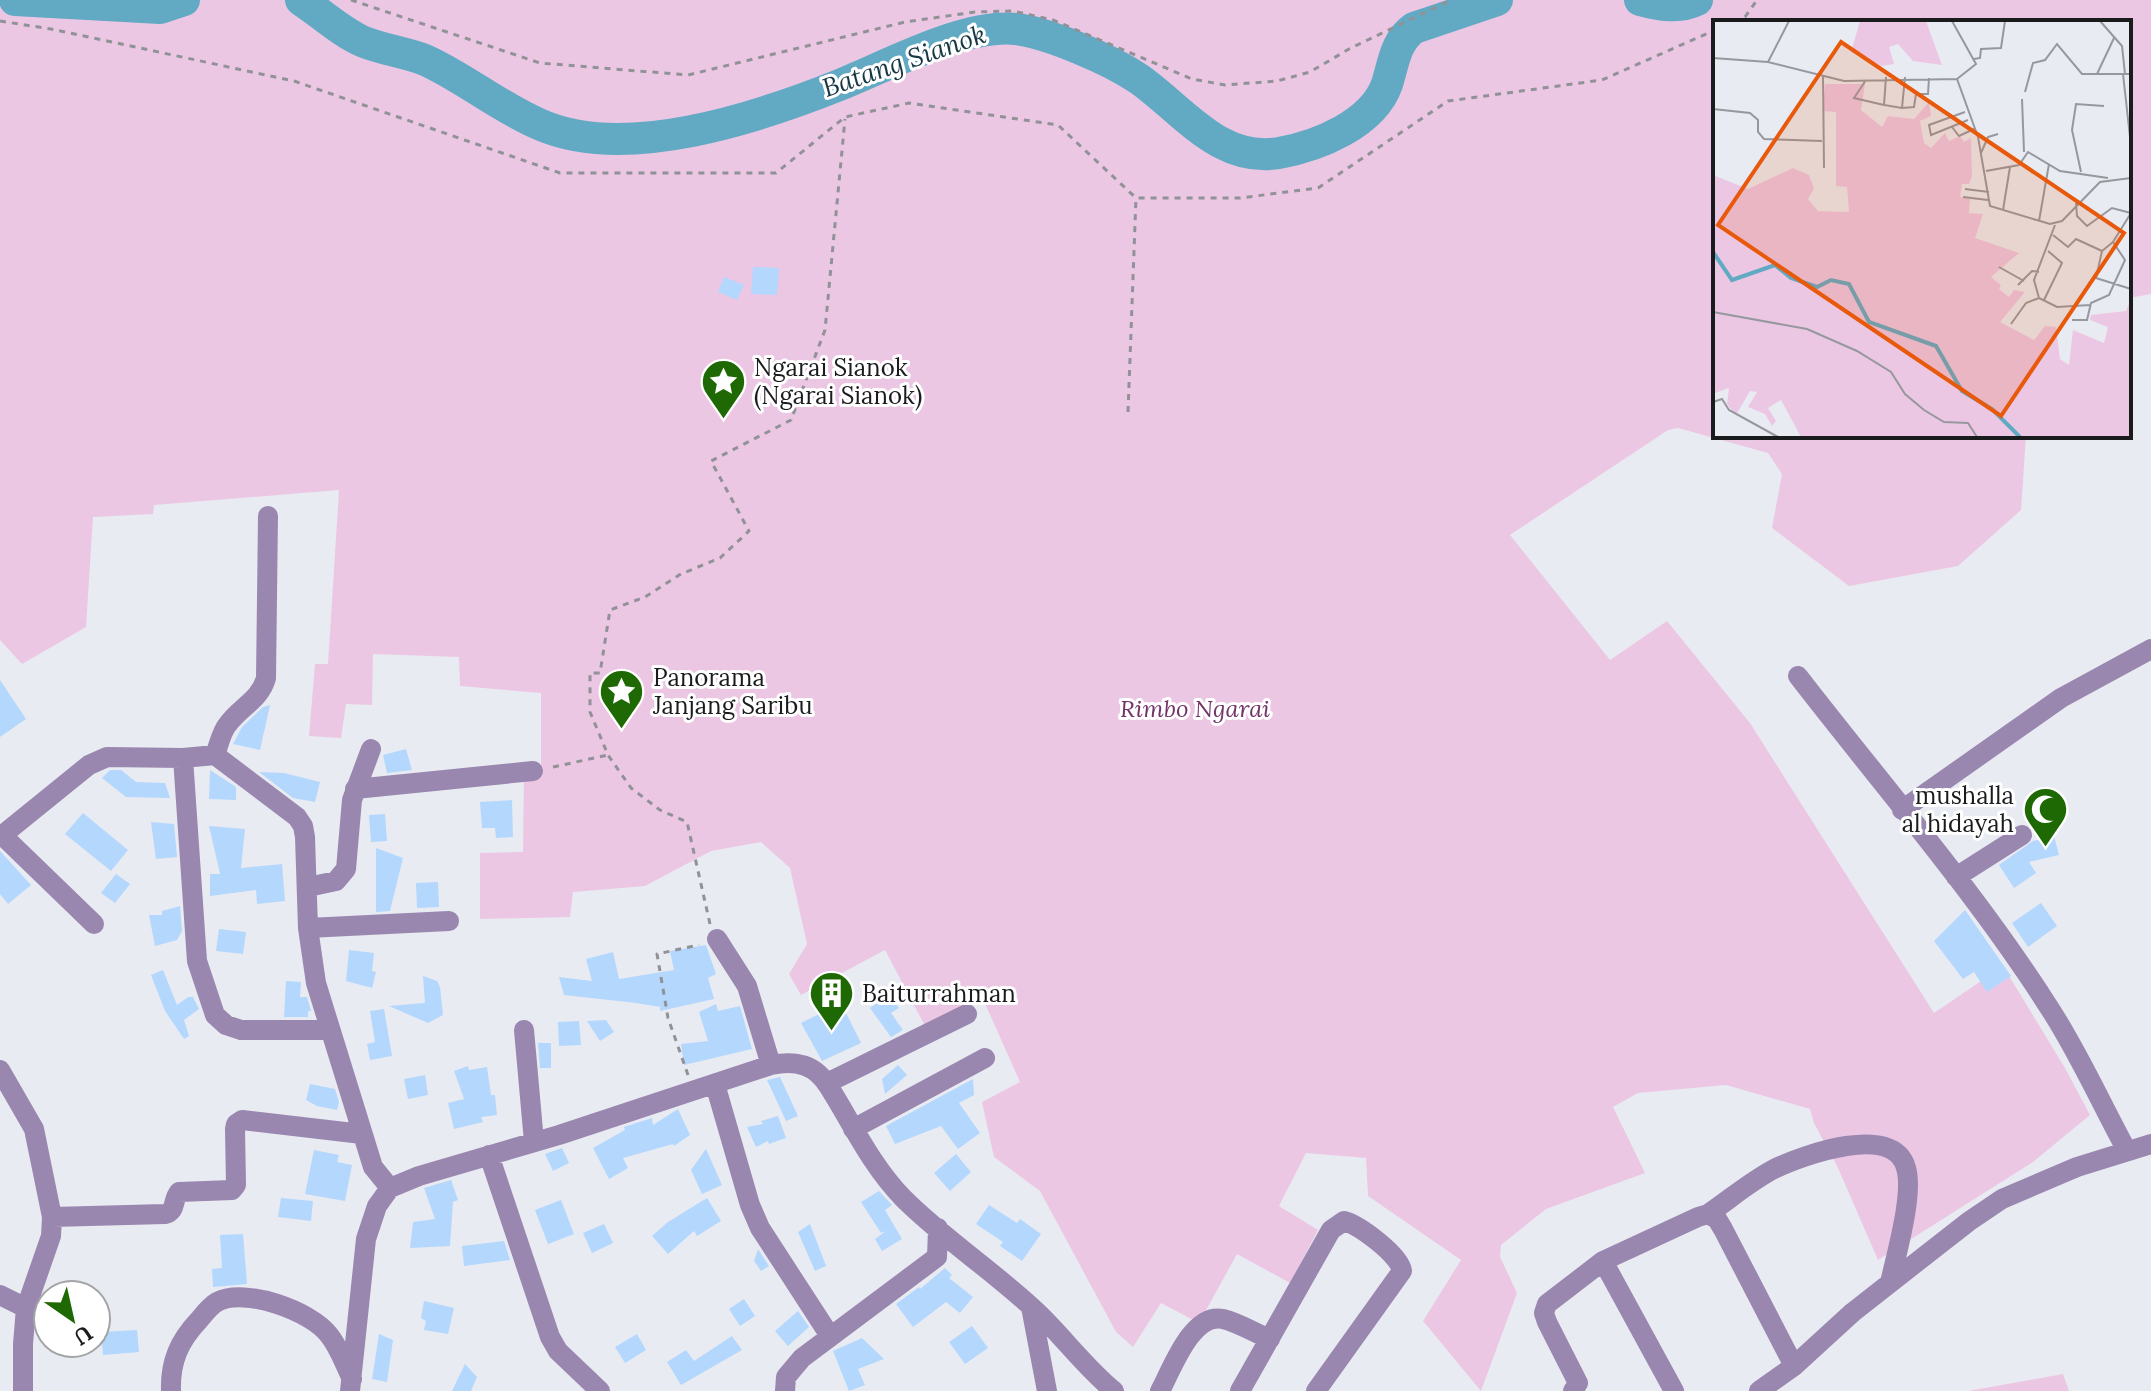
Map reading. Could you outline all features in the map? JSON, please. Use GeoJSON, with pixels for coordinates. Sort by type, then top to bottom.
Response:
{"type":"FeatureCollection","features":[{"type":"Feature","properties":{"kind":"street"},"geometry":{"type":"LineString","coordinates":[[215,755],[228,723],[254,699],[266,678],[268,516]]}},
{"type":"Feature","properties":{"kind":"street"},"geometry":{"type":"LineString","coordinates":[[1902,810],[2061,698],[2151,649]]}},
{"type":"Feature","properties":{"kind":"street"},"geometry":{"type":"LineString","coordinates":[[1798,676],[1956,877],[2053,1014],[2127,1151]]}},
{"type":"Feature","properties":{"kind":"street"},"geometry":{"type":"LineString","coordinates":[[308,887],[336,881],[346,869],[355,789],[371,749]]}},
{"type":"Feature","properties":{"kind":"street"},"geometry":{"type":"LineString","coordinates":[[94,924],[1,836],[89,765],[107,757],[183,758],[215,755],[288,809],[303,826],[308,928],[316,983],[373,1167],[390,1188]]}},
{"type":"Feature","properties":{"kind":"street"},"geometry":{"type":"LineString","coordinates":[[183,758],[197,961],[215,1015],[226,1025],[241,1030],[330,1030]]}},
{"type":"Feature","properties":{"kind":"street"},"geometry":{"type":"LineString","coordinates":[[355,789],[533,771]]}},
{"type":"Feature","properties":{"kind":"street"},"geometry":{"type":"LineString","coordinates":[[1956,877],[2022,835]]}},
{"type":"Feature","properties":{"kind":"street"},"geometry":{"type":"LineString","coordinates":[[308,928],[449,921]]}},
{"type":"Feature","properties":{"kind":"street"},"geometry":{"type":"LineString","coordinates":[[717,939],[747,986],[771,1065]]}},
{"type":"Feature","properties":{"kind":"street"},"geometry":{"type":"LineString","coordinates":[[827,1083],[967,1014]]}},
{"type":"Feature","properties":{"kind":"street"},"geometry":{"type":"LineString","coordinates":[[524,1030],[534,1142]]}},
{"type":"Feature","properties":{"kind":"street"},"geometry":{"type":"LineString","coordinates":[[853,1129],[985,1058]]}},
{"type":"Feature","properties":{"kind":"street"},"geometry":{"type":"LineString","coordinates":[[351,1385],[366,1239],[377,1206],[390,1188],[419,1176],[771,1065],[798,1062],[827,1083],[876,1166],[903,1198],[1031,1307],[1114,1391]]}},
{"type":"Feature","properties":{"kind":"street"},"geometry":{"type":"LineString","coordinates":[[0,1070],[34,1129],[52,1217],[51,1236],[26,1308],[23,1391]]}},
{"type":"Feature","properties":{"kind":"street"},"geometry":{"type":"LineString","coordinates":[[715,1084],[750,1205],[760,1228],[830,1336]]}},
{"type":"Feature","properties":{"kind":"street"},"geometry":{"type":"LineString","coordinates":[[52,1217],[165,1214],[171,1213],[179,1192],[232,1190],[236,1185],[235,1129],[242,1120],[362,1134]]}},
{"type":"Feature","properties":{"kind":"street"},"geometry":{"type":"LineString","coordinates":[[1759,1391],[1794,1366],[1890,1283],[2002,1199],[2077,1167],[2151,1144]]}},
{"type":"Feature","properties":{"kind":"street"},"geometry":{"type":"LineString","coordinates":[[1573,1391],[1578,1383],[1576,1375],[1544,1313],[1547,1304],[1603,1261],[1708,1214],[1771,1171],[1801,1156],[1854,1145],[1889,1146],[1900,1154],[1907,1169],[1907,1195],[1890,1283]]}},
{"type":"Feature","properties":{"kind":"street"},"geometry":{"type":"LineString","coordinates":[[489,1155],[550,1337],[558,1351],[600,1391]]}},
{"type":"Feature","properties":{"kind":"street"},"geometry":{"type":"LineString","coordinates":[[1708,1214],[1717,1219],[1723,1229],[1794,1366]]}},
{"type":"Feature","properties":{"kind":"street"},"geometry":{"type":"LineString","coordinates":[[1240,1391],[1331,1230],[1344,1221],[1353,1223],[1397,1258],[1401,1264],[1399,1277],[1316,1391]]}},
{"type":"Feature","properties":{"kind":"street"},"geometry":{"type":"LineString","coordinates":[[937,1257],[938,1228]]}},
{"type":"Feature","properties":{"kind":"street"},"geometry":{"type":"LineString","coordinates":[[785,1391],[786,1377],[802,1358],[955,1244]]}},
{"type":"Feature","properties":{"kind":"street"},"geometry":{"type":"LineString","coordinates":[[1603,1261],[1674,1391]]}},
{"type":"Feature","properties":{"kind":"street"},"geometry":{"type":"LineString","coordinates":[[0,1295],[26,1308]]}},
{"type":"Feature","properties":{"kind":"street"},"geometry":{"type":"LineString","coordinates":[[171,1391],[173,1357],[187,1332],[217,1302],[239,1298],[276,1304],[307,1316],[329,1335],[351,1385]]}},
{"type":"Feature","properties":{"kind":"street"},"geometry":{"type":"LineString","coordinates":[[1031,1307],[1047,1391]]}},
{"type":"Feature","properties":{"kind":"street"},"geometry":{"type":"LineString","coordinates":[[1160,1391],[1193,1330],[1206,1319],[1222,1319],[1270,1339]]}},
{"type":"Feature","properties":{"kind":"path"},"geometry":{"type":"LineString","coordinates":[[351,0],[540,63],[688,75],[905,22],[975,12],[1013,11],[1053,20],[1192,79],[1225,85],[1277,81],[1310,72],[1349,49],[1451,0]]}},
{"type":"Feature","properties":{"kind":"path"},"geometry":{"type":"LineString","coordinates":[[1738,20],[1745,17],[1757,0]]}},
{"type":"Feature","properties":{"kind":"path"},"geometry":{"type":"LineString","coordinates":[[0,21],[294,81],[560,173],[776,173],[845,117],[909,103],[1058,125],[1136,198],[1240,198],[1318,188],[1448,101],[1602,80],[1713,31]]}},
{"type":"Feature","properties":{"kind":"path"},"geometry":{"type":"LineString","coordinates":[[694,1090],[668,1018],[657,954],[717,939],[707,916],[687,822],[660,810],[631,788],[608,755],[590,712],[590,673],[600,673],[610,610],[645,597],[681,574],[720,558],[749,531],[711,461],[791,420],[825,330],[845,117]]}},
{"type":"Feature","properties":{"kind":"path"},"geometry":{"type":"LineString","coordinates":[[1128,412],[1136,198]]}},
{"type":"Feature","properties":{"kind":"path"},"geometry":{"type":"LineString","coordinates":[[533,771],[608,755]]}},
{"type":"Feature","properties":{"kind":"green space","name":"Rimbo Ngarai"},"geometry":{"type":"Polygon","coordinates":[[[0,0],[2151,0],[2151,294],[2131,298],[2131,20],[1713,20],[1713,438],[1678,428],[1668,430],[1510,535],[1610,660],[1667,621],[1750,723],[1934,1013],[2003,966],[2090,1115],[2033,1162],[1878,1260],[1810,1109],[1726,1085],[1638,1093],[1613,1107],[1645,1173],[1546,1209],[1501,1245],[1500,1257],[1517,1293],[1481,1391],[1423,1321],[1461,1260],[1368,1196],[1366,1158],[1306,1153],[1279,1206],[1318,1230],[1290,1283],[1237,1254],[1199,1323],[1161,1303],[1133,1347],[1116,1332],[1040,1191],[994,1157],[982,1102],[1020,1082],[983,999],[925,1026],[885,950],[801,995],[789,974],[807,944],[790,868],[761,842],[711,851],[645,886],[573,892],[570,917],[480,919],[480,853],[523,852],[524,769],[541,766],[541,693],[460,686],[459,657],[373,654],[372,705],[346,704],[341,738],[309,736],[315,664],[328,664],[339,490],[154,505],[153,514],[93,517],[86,627],[22,664],[0,640],[0,0]]]}},
{"type":"Feature","properties":{"kind":"green space","name":"Rimbo Ngarai"},"geometry":{"type":"Polygon","coordinates":[[[1714,438],[2026,438],[2021,510],[1958,566],[1849,586],[1772,528],[1782,474],[1768,453],[1714,438]]]}},
{"type":"Feature","properties":{"kind":"green space"},"geometry":{"type":"Polygon","coordinates":[[[2063,1374],[2069,1391],[1968,1391],[2063,1374]]]}},
{"type":"Feature","properties":{"kind":"building"},"geometry":{"type":"Polygon","coordinates":[[[753,267],[779,268],[777,295],[751,294],[753,267]]]}},
{"type":"Feature","properties":{"kind":"building"},"geometry":{"type":"Polygon","coordinates":[[[724,277],[744,285],[737,300],[718,292],[724,277]]]}},
{"type":"Feature","properties":{"kind":"building"},"geometry":{"type":"Polygon","coordinates":[[[0,680],[26,719],[0,737],[0,680]]]}},
{"type":"Feature","properties":{"kind":"building"},"geometry":{"type":"Polygon","coordinates":[[[270,705],[260,750],[233,744],[242,727],[263,707],[270,705]]]}},
{"type":"Feature","properties":{"kind":"building"},"geometry":{"type":"Polygon","coordinates":[[[406,749],[412,770],[387,773],[383,755],[406,749]]]}},
{"type":"Feature","properties":{"kind":"building"},"geometry":{"type":"Polygon","coordinates":[[[110,770],[121,770],[136,782],[165,783],[170,798],[126,797],[102,778],[110,770]]]}},
{"type":"Feature","properties":{"kind":"building"},"geometry":{"type":"Polygon","coordinates":[[[210,770],[236,787],[236,800],[209,799],[210,770]]]}},
{"type":"Feature","properties":{"kind":"building"},"geometry":{"type":"Polygon","coordinates":[[[259,772],[284,773],[320,782],[315,802],[293,798],[259,772]]]}},
{"type":"Feature","properties":{"kind":"building"},"geometry":{"type":"Polygon","coordinates":[[[512,800],[513,837],[496,838],[495,828],[482,828],[480,802],[512,800]]]}},
{"type":"Feature","properties":{"kind":"building"},"geometry":{"type":"Polygon","coordinates":[[[83,813],[128,850],[111,871],[65,834],[83,813]]]}},
{"type":"Feature","properties":{"kind":"building"},"geometry":{"type":"Polygon","coordinates":[[[385,814],[387,841],[371,842],[369,815],[385,814]]]}},
{"type":"Feature","properties":{"kind":"building"},"geometry":{"type":"Polygon","coordinates":[[[151,822],[174,824],[177,857],[156,859],[151,822]]]}},
{"type":"Feature","properties":{"kind":"building"},"geometry":{"type":"Polygon","coordinates":[[[209,826],[245,829],[241,868],[282,864],[285,901],[257,904],[256,890],[210,896],[210,874],[220,874],[209,826]]]}},
{"type":"Feature","properties":{"kind":"building"},"geometry":{"type":"Polygon","coordinates":[[[2054,836],[2059,855],[2029,862],[2036,873],[2014,888],[1999,865],[2033,841],[2054,836]]]}},
{"type":"Feature","properties":{"kind":"building"},"geometry":{"type":"Polygon","coordinates":[[[376,848],[403,858],[390,911],[376,912],[376,848]]]}},
{"type":"Feature","properties":{"kind":"building"},"geometry":{"type":"Polygon","coordinates":[[[0,851],[31,885],[8,904],[0,894],[0,851]]]}},
{"type":"Feature","properties":{"kind":"building"},"geometry":{"type":"Polygon","coordinates":[[[116,874],[130,884],[115,903],[101,893],[116,874]]]}},
{"type":"Feature","properties":{"kind":"building"},"geometry":{"type":"Polygon","coordinates":[[[438,882],[439,907],[417,908],[416,883],[438,882]]]}},
{"type":"Feature","properties":{"kind":"building"},"geometry":{"type":"Polygon","coordinates":[[[2041,903],[2057,926],[2028,947],[2012,923],[2041,903]]]}},
{"type":"Feature","properties":{"kind":"building"},"geometry":{"type":"Polygon","coordinates":[[[180,906],[182,931],[177,940],[155,946],[149,915],[162,915],[162,911],[180,906]]]}},
{"type":"Feature","properties":{"kind":"building"},"geometry":{"type":"Polygon","coordinates":[[[1965,910],[2011,976],[1987,992],[1974,972],[1963,979],[1934,941],[1965,910]]]}},
{"type":"Feature","properties":{"kind":"building"},"geometry":{"type":"Polygon","coordinates":[[[219,929],[246,932],[243,954],[216,951],[219,929]]]}},
{"type":"Feature","properties":{"kind":"building"},"geometry":{"type":"Polygon","coordinates":[[[706,945],[716,974],[708,978],[714,999],[660,1011],[660,1007],[636,1003],[564,995],[559,977],[592,981],[586,959],[613,952],[619,979],[674,970],[670,951],[706,945]]]}},
{"type":"Feature","properties":{"kind":"building"},"geometry":{"type":"Polygon","coordinates":[[[349,950],[374,953],[372,971],[376,972],[372,988],[346,981],[349,950]]]}},
{"type":"Feature","properties":{"kind":"building"},"geometry":{"type":"Polygon","coordinates":[[[163,970],[177,1005],[193,997],[199,1009],[184,1020],[189,1036],[184,1039],[165,1011],[151,975],[163,970]]]}},
{"type":"Feature","properties":{"kind":"building"},"geometry":{"type":"Polygon","coordinates":[[[423,976],[437,981],[443,1015],[428,1023],[389,1006],[425,1003],[423,976]]]}},
{"type":"Feature","properties":{"kind":"building"},"geometry":{"type":"Polygon","coordinates":[[[286,981],[301,982],[300,997],[307,997],[311,1011],[308,1011],[308,1017],[284,1017],[286,981]]]}},
{"type":"Feature","properties":{"kind":"building"},"geometry":{"type":"Polygon","coordinates":[[[889,994],[899,1008],[891,1013],[903,1030],[891,1037],[870,1008],[889,994]]]}},
{"type":"Feature","properties":{"kind":"building","name":"Baiturrahman"},"geometry":{"type":"Polygon","coordinates":[[[841,1003],[861,1043],[822,1061],[801,1023],[841,1003]]]}},
{"type":"Feature","properties":{"kind":"building"},"geometry":{"type":"Polygon","coordinates":[[[716,1004],[718,1011],[740,1006],[752,1049],[684,1065],[681,1044],[708,1041],[699,1012],[716,1004]]]}},
{"type":"Feature","properties":{"kind":"building"},"geometry":{"type":"Polygon","coordinates":[[[384,1009],[392,1056],[370,1060],[367,1044],[375,1042],[370,1011],[384,1009]]]}},
{"type":"Feature","properties":{"kind":"building"},"geometry":{"type":"Polygon","coordinates":[[[606,1020],[614,1032],[600,1041],[587,1021],[606,1020]]]}},
{"type":"Feature","properties":{"kind":"building"},"geometry":{"type":"Polygon","coordinates":[[[579,1021],[581,1045],[559,1046],[558,1022],[579,1021]]]}},
{"type":"Feature","properties":{"kind":"building"},"geometry":{"type":"Polygon","coordinates":[[[538,1043],[551,1043],[551,1068],[540,1068],[538,1043]]]}},
{"type":"Feature","properties":{"kind":"building"},"geometry":{"type":"Polygon","coordinates":[[[898,1065],[907,1075],[885,1094],[882,1079],[898,1065]]]}},
{"type":"Feature","properties":{"kind":"building"},"geometry":{"type":"Polygon","coordinates":[[[468,1066],[469,1070],[487,1067],[497,1115],[481,1117],[483,1122],[454,1129],[448,1103],[464,1099],[454,1071],[468,1066]]]}},
{"type":"Feature","properties":{"kind":"building"},"geometry":{"type":"Polygon","coordinates":[[[425,1075],[428,1095],[408,1099],[404,1079],[425,1075]]]}},
{"type":"Feature","properties":{"kind":"building"},"geometry":{"type":"Polygon","coordinates":[[[780,1077],[798,1116],[786,1121],[767,1080],[780,1077]]]}},
{"type":"Feature","properties":{"kind":"building"},"geometry":{"type":"Polygon","coordinates":[[[973,1079],[974,1095],[959,1103],[980,1133],[958,1149],[941,1126],[895,1144],[886,1126],[973,1079]]]}},
{"type":"Feature","properties":{"kind":"building"},"geometry":{"type":"Polygon","coordinates":[[[310,1084],[335,1089],[339,1102],[337,1110],[306,1100],[310,1084]]]}},
{"type":"Feature","properties":{"kind":"building"},"geometry":{"type":"Polygon","coordinates":[[[678,1109],[690,1135],[674,1146],[623,1158],[628,1168],[609,1179],[593,1148],[625,1130],[624,1127],[652,1118],[653,1125],[678,1109]]]}},
{"type":"Feature","properties":{"kind":"building"},"geometry":{"type":"Polygon","coordinates":[[[778,1116],[786,1138],[756,1147],[747,1127],[763,1124],[761,1121],[778,1116]]]}},
{"type":"Feature","properties":{"kind":"building"},"geometry":{"type":"Polygon","coordinates":[[[562,1148],[569,1163],[553,1171],[545,1154],[562,1148]]]}},
{"type":"Feature","properties":{"kind":"building"},"geometry":{"type":"Polygon","coordinates":[[[706,1149],[722,1185],[702,1194],[691,1170],[706,1149]]]}},
{"type":"Feature","properties":{"kind":"building"},"geometry":{"type":"Polygon","coordinates":[[[314,1150],[339,1155],[337,1162],[352,1165],[345,1201],[305,1194],[314,1150]]]}},
{"type":"Feature","properties":{"kind":"building"},"geometry":{"type":"Polygon","coordinates":[[[956,1154],[971,1172],[950,1191],[934,1173],[956,1154]]]}},
{"type":"Feature","properties":{"kind":"building"},"geometry":{"type":"Polygon","coordinates":[[[451,1180],[458,1200],[453,1202],[450,1246],[410,1248],[413,1222],[435,1219],[424,1188],[451,1180]]]}},
{"type":"Feature","properties":{"kind":"building"},"geometry":{"type":"Polygon","coordinates":[[[879,1191],[892,1205],[885,1210],[902,1239],[882,1251],[875,1239],[886,1231],[881,1233],[861,1202],[879,1191]]]}},
{"type":"Feature","properties":{"kind":"building"},"geometry":{"type":"Polygon","coordinates":[[[281,1198],[313,1201],[311,1221],[278,1217],[281,1198]]]}},
{"type":"Feature","properties":{"kind":"building"},"geometry":{"type":"Polygon","coordinates":[[[707,1198],[721,1221],[697,1236],[694,1231],[668,1254],[652,1236],[668,1222],[707,1198]]]}},
{"type":"Feature","properties":{"kind":"building"},"geometry":{"type":"Polygon","coordinates":[[[561,1200],[574,1234],[548,1244],[535,1210],[561,1200]]]}},
{"type":"Feature","properties":{"kind":"building"},"geometry":{"type":"Polygon","coordinates":[[[989,1205],[1017,1223],[1020,1219],[1041,1234],[1022,1261],[1000,1246],[1003,1242],[976,1224],[989,1205]]]}},
{"type":"Feature","properties":{"kind":"building"},"geometry":{"type":"Polygon","coordinates":[[[604,1224],[613,1243],[592,1253],[583,1233],[604,1224]]]}},
{"type":"Feature","properties":{"kind":"building"},"geometry":{"type":"Polygon","coordinates":[[[810,1224],[826,1266],[815,1271],[798,1232],[810,1224]]]}},
{"type":"Feature","properties":{"kind":"building"},"geometry":{"type":"Polygon","coordinates":[[[243,1234],[247,1284],[213,1287],[212,1269],[222,1268],[220,1235],[243,1234]]]}},
{"type":"Feature","properties":{"kind":"building"},"geometry":{"type":"Polygon","coordinates":[[[504,1241],[510,1260],[464,1266],[462,1246],[504,1241]]]}},
{"type":"Feature","properties":{"kind":"building"},"geometry":{"type":"Polygon","coordinates":[[[758,1249],[769,1266],[761,1271],[754,1261],[758,1249]]]}},
{"type":"Feature","properties":{"kind":"building"},"geometry":{"type":"Polygon","coordinates":[[[945,1268],[952,1275],[949,1278],[973,1297],[960,1313],[946,1302],[913,1327],[896,1304],[945,1268]]]}},
{"type":"Feature","properties":{"kind":"building"},"geometry":{"type":"Polygon","coordinates":[[[744,1299],[755,1316],[740,1326],[729,1309],[744,1299]]]}},
{"type":"Feature","properties":{"kind":"building"},"geometry":{"type":"Polygon","coordinates":[[[424,1301],[454,1308],[448,1334],[424,1330],[426,1321],[421,1318],[424,1301]]]}},
{"type":"Feature","properties":{"kind":"building"},"geometry":{"type":"Polygon","coordinates":[[[798,1311],[809,1327],[788,1346],[775,1331],[798,1311]]]}},
{"type":"Feature","properties":{"kind":"building"},"geometry":{"type":"Polygon","coordinates":[[[972,1326],[988,1348],[965,1364],[949,1342],[972,1326]]]}},
{"type":"Feature","properties":{"kind":"building"},"geometry":{"type":"Polygon","coordinates":[[[137,1330],[139,1352],[112,1354],[112,1331],[137,1330]]]}},
{"type":"Feature","properties":{"kind":"building"},"geometry":{"type":"Polygon","coordinates":[[[379,1334],[393,1340],[387,1382],[372,1379],[379,1334]]]}},
{"type":"Feature","properties":{"kind":"building"},"geometry":{"type":"Polygon","coordinates":[[[637,1334],[646,1350],[625,1363],[615,1347],[637,1334]]]}},
{"type":"Feature","properties":{"kind":"building"},"geometry":{"type":"Polygon","coordinates":[[[732,1336],[742,1350],[681,1385],[667,1362],[686,1350],[694,1361],[732,1336]]]}},
{"type":"Feature","properties":{"kind":"building"},"geometry":{"type":"Polygon","coordinates":[[[862,1338],[884,1359],[858,1369],[865,1385],[849,1391],[833,1351],[862,1338]]]}},
{"type":"Feature","properties":{"kind":"building"},"geometry":{"type":"Polygon","coordinates":[[[465,1364],[477,1377],[471,1391],[452,1391],[465,1364]]]}},
{"type":"Feature","properties":{"kind":"waterway","name":"Batang Sianok"},"geometry":{"type":"LineString","coordinates":[[15,0],[160,8],[184,0]]}},
{"type":"Feature","properties":{"kind":"waterway","name":"Batang Sianok"},"geometry":{"type":"LineString","coordinates":[[301,0],[356,38],[425,60],[526,118],[575,135],[613,139],[693,131],[809,97],[951,39],[996,29],[1016,29],[1079,48],[1113,64],[1139,79],[1220,142],[1258,154],[1279,153],[1310,145],[1357,122],[1380,98],[1399,46],[1414,28],[1497,0]]}},
{"type":"Feature","properties":{"kind":"waterway","name":"Batang Sianok"},"geometry":{"type":"LineString","coordinates":[[1640,0],[1662,5],[1697,0]]}},
{"type":"Feature","properties":{"kind":"place","name":"Ngarai Sianok (Ngarai Sianok)"},"geometry":{"type":"Point","coordinates":[723,421]}},
{"type":"Feature","properties":{"kind":"place","name":"Panorama Janjang Saribu"},"geometry":{"type":"Point","coordinates":[622,731]}},
{"type":"Feature","properties":{"kind":"place","name":"mushalla al hidayah"},"geometry":{"type":"Point","coordinates":[2045,849]}},
{"type":"Feature","properties":{"kind":"place","name":"Baiturrahman"},"geometry":{"type":"Point","coordinates":[831,1033]}}]}
